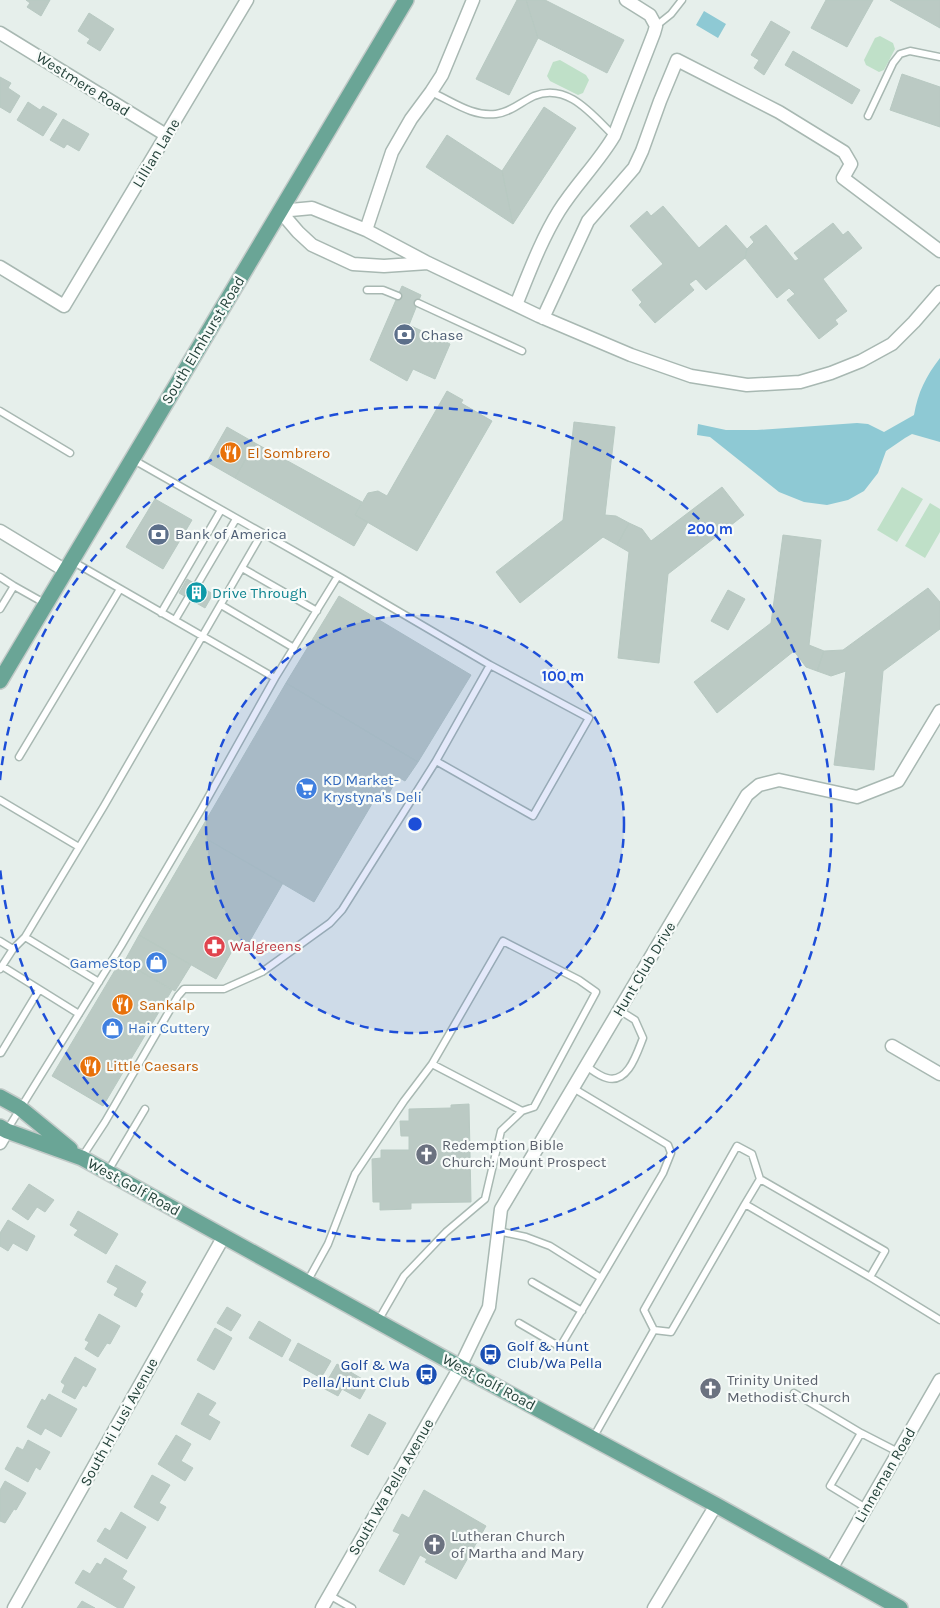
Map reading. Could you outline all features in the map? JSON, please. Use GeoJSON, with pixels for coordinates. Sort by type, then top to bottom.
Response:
{"type":"FeatureCollection","features":[{"type":"Feature","properties":{"kind":"main road","name":"South Elmhurst Road"},"geometry":{"type":"LineString","coordinates":[[0,681],[406,0]]}},
{"type":"Feature","properties":{"kind":"main road","name":"West Golf Road"},"geometry":{"type":"LineString","coordinates":[[0,1097],[20,1108],[80,1157],[460,1367],[716,1505],[899,1608]]}},
{"type":"Feature","properties":{"kind":"main road","name":"West Golf Road"},"geometry":{"type":"LineString","coordinates":[[2,1134],[80,1157]]}},
{"type":"Feature","properties":{"kind":"street","name":"Lillian Lane"},"geometry":{"type":"LineString","coordinates":[[0,267],[64,306],[247,0]]}},
{"type":"Feature","properties":{"kind":"street"},"geometry":{"type":"LineString","coordinates":[[366,230],[392,152],[411,118],[442,75],[473,0]]}},
{"type":"Feature","properties":{"kind":"street"},"geometry":{"type":"LineString","coordinates":[[516,305],[546,234],[559,210],[614,136],[656,26],[650,15],[626,0]]}},
{"type":"Feature","properties":{"kind":"street","name":"Westmere Road"},"geometry":{"type":"LineString","coordinates":[[0,32],[166,135]]}},
{"type":"Feature","properties":{"kind":"street"},"geometry":{"type":"LineString","coordinates":[[543,318],[588,221],[634,168],[676,60],[779,112],[844,152],[851,164],[843,178],[940,251]]}},
{"type":"Feature","properties":{"kind":"street"},"geometry":{"type":"LineString","coordinates":[[280,211],[312,208],[366,230],[428,263],[543,318],[631,355],[691,376],[747,385],[794,383],[831,373],[861,361],[892,344],[940,292]]}},
{"type":"Feature","properties":{"kind":"street"},"geometry":{"type":"LineString","coordinates":[[280,211],[312,245],[354,264],[384,266],[428,263]]}},
{"type":"Feature","properties":{"kind":"street"},"geometry":{"type":"LineString","coordinates":[[0,531],[69,566]]}},
{"type":"Feature","properties":{"kind":"street","name":"Hunt Club Drive"},"geometry":{"type":"LineString","coordinates":[[460,1367],[490,1307],[501,1209],[747,795],[759,785],[779,780],[857,797],[898,781],[940,711]]}},
{"type":"Feature","properties":{"kind":"street"},"geometry":{"type":"LineString","coordinates":[[892,1046],[940,1074]]}},
{"type":"Feature","properties":{"kind":"street","name":"South Hi Lusi Avenue"},"geometry":{"type":"LineString","coordinates":[[14,1608],[224,1236]]}},
{"type":"Feature","properties":{"kind":"street","name":"South Wa Pella Avenue"},"geometry":{"type":"LineString","coordinates":[[322,1608],[460,1367]]}},
{"type":"Feature","properties":{"kind":"street","name":"Linneman Road"},"geometry":{"type":"LineString","coordinates":[[831,1569],[940,1380]]}},
{"type":"Feature","properties":{"kind":"street"},"geometry":{"type":"LineString","coordinates":[[654,1608],[716,1505]]}},
{"type":"Feature","properties":{"kind":"lane"},"geometry":{"type":"LineString","coordinates":[[656,26],[671,14],[682,0]]}},
{"type":"Feature","properties":{"kind":"lane"},"geometry":{"type":"LineString","coordinates":[[868,116],[893,63],[900,54],[910,51],[940,57]]}},
{"type":"Feature","properties":{"kind":"lane"},"geometry":{"type":"LineString","coordinates":[[431,92],[470,110],[495,114],[506,112],[534,96],[558,93],[570,97],[583,106],[614,136]]}},
{"type":"Feature","properties":{"kind":"lane"},"geometry":{"type":"LineString","coordinates":[[367,290],[383,290],[398,296]]}},
{"type":"Feature","properties":{"kind":"lane"},"geometry":{"type":"LineString","coordinates":[[418,303],[522,351]]}},
{"type":"Feature","properties":{"kind":"lane"},"geometry":{"type":"LineString","coordinates":[[0,411],[70,453]]}},
{"type":"Feature","properties":{"kind":"lane"},"geometry":{"type":"LineString","coordinates":[[132,459],[490,665],[589,718],[533,816],[436,761]]}},
{"type":"Feature","properties":{"kind":"lane"},"geometry":{"type":"LineString","coordinates":[[161,613],[221,510]]}},
{"type":"Feature","properties":{"kind":"lane"},"geometry":{"type":"LineString","coordinates":[[197,585],[236,519]]}},
{"type":"Feature","properties":{"kind":"lane"},"geometry":{"type":"LineString","coordinates":[[79,1014],[1,968],[13,949],[26,937],[262,533]]}},
{"type":"Feature","properties":{"kind":"lane"},"geometry":{"type":"LineString","coordinates":[[69,566],[120,589],[275,678]]}},
{"type":"Feature","properties":{"kind":"lane"},"geometry":{"type":"LineString","coordinates":[[242,568],[316,611]]}},
{"type":"Feature","properties":{"kind":"lane"},"geometry":{"type":"LineString","coordinates":[[2,1134],[99,982],[201,810],[275,678],[338,576]]}},
{"type":"Feature","properties":{"kind":"lane"},"geometry":{"type":"LineString","coordinates":[[0,577],[46,604]]}},
{"type":"Feature","properties":{"kind":"lane"},"geometry":{"type":"LineString","coordinates":[[0,609],[14,586]]}},
{"type":"Feature","properties":{"kind":"lane"},"geometry":{"type":"LineString","coordinates":[[20,757],[120,589]]}},
{"type":"Feature","properties":{"kind":"lane"},"geometry":{"type":"LineString","coordinates":[[174,620],[188,598]]}},
{"type":"Feature","properties":{"kind":"lane"},"geometry":{"type":"LineString","coordinates":[[220,605],[294,648]]}},
{"type":"Feature","properties":{"kind":"lane"},"geometry":{"type":"LineString","coordinates":[[80,1157],[105,1122],[178,996],[184,989],[224,989],[262,972],[330,923],[342,910],[436,761],[490,665]]}},
{"type":"Feature","properties":{"kind":"lane"},"geometry":{"type":"LineString","coordinates":[[0,800],[79,847]]}},
{"type":"Feature","properties":{"kind":"lane"},"geometry":{"type":"LineString","coordinates":[[26,937],[99,982]]}},
{"type":"Feature","properties":{"kind":"lane"},"geometry":{"type":"LineString","coordinates":[[0,941],[13,949]]}},
{"type":"Feature","properties":{"kind":"lane"},"geometry":{"type":"LineString","coordinates":[[307,1282],[328,1244],[355,1174],[404,1101],[432,1064],[502,941],[579,980],[596,992],[534,1107],[522,1111],[501,1131],[485,1198],[446,1232],[404,1276],[377,1321]]}},
{"type":"Feature","properties":{"kind":"lane"},"geometry":{"type":"LineString","coordinates":[[0,1053],[39,990]]}},
{"type":"Feature","properties":{"kind":"lane"},"geometry":{"type":"LineString","coordinates":[[586,1066],[604,1077],[612,1079],[620,1077],[633,1064],[643,1038],[635,1020],[620,1010]]}},
{"type":"Feature","properties":{"kind":"lane"},"geometry":{"type":"LineString","coordinates":[[432,1064],[522,1111]]}},
{"type":"Feature","properties":{"kind":"lane"},"geometry":{"type":"LineString","coordinates":[[518,1323],[560,1347],[663,1173],[671,1153],[668,1145],[573,1088]]}},
{"type":"Feature","properties":{"kind":"lane"},"geometry":{"type":"LineString","coordinates":[[107,1172],[145,1109]]}},
{"type":"Feature","properties":{"kind":"lane"},"geometry":{"type":"LineString","coordinates":[[654,1330],[644,1310],[737,1146],[752,1154],[760,1179],[885,1251],[870,1277]]}},
{"type":"Feature","properties":{"kind":"lane"},"geometry":{"type":"LineString","coordinates":[[654,1330],[671,1332],[760,1179]]}},
{"type":"Feature","properties":{"kind":"lane"},"geometry":{"type":"LineString","coordinates":[[745,1204],[940,1320]]}},
{"type":"Feature","properties":{"kind":"lane"},"geometry":{"type":"LineString","coordinates":[[498,1231],[526,1237],[550,1246],[601,1278]]}},
{"type":"Feature","properties":{"kind":"lane"},"geometry":{"type":"LineString","coordinates":[[532,1282],[582,1310]]}},
{"type":"Feature","properties":{"kind":"lane"},"geometry":{"type":"LineString","coordinates":[[592,1438],[654,1330]]}},
{"type":"Feature","properties":{"kind":"lane"},"geometry":{"type":"LineString","coordinates":[[794,1392],[861,1433],[898,1452]]}},
{"type":"Feature","properties":{"kind":"lane"},"geometry":{"type":"LineString","coordinates":[[861,1433],[830,1486],[866,1508]]}},
{"type":"Feature","properties":{"kind":"lane"},"geometry":{"type":"LineString","coordinates":[[329,1595],[352,1608]]}},
{"type":"Feature","properties":{"kind":"green space"},"geometry":{"type":"Polygon","coordinates":[[[880,36],[893,43],[895,49],[884,70],[879,72],[866,65],[864,60],[875,38],[880,36]]]}},
{"type":"Feature","properties":{"kind":"green space"},"geometry":{"type":"Polygon","coordinates":[[[560,60],[586,75],[589,80],[583,93],[578,95],[550,81],[547,76],[553,62],[560,60]]]}},
{"type":"Feature","properties":{"kind":"green space"},"geometry":{"type":"Polygon","coordinates":[[[902,487],[923,499],[897,542],[877,530],[902,487]]]}},
{"type":"Feature","properties":{"kind":"green space"},"geometry":{"type":"Polygon","coordinates":[[[930,503],[940,509],[940,532],[925,558],[905,546],[930,503]]]}},
{"type":"Feature","properties":{"kind":"water"},"geometry":{"type":"Polygon","coordinates":[[[704,11],[726,24],[718,38],[696,25],[704,11]]]}},
{"type":"Feature","properties":{"kind":"water"},"geometry":{"type":"Polygon","coordinates":[[[940,358],[940,442],[912,434],[905,438],[886,451],[878,473],[864,491],[848,500],[827,505],[804,502],[779,492],[710,437],[697,435],[698,424],[726,430],[757,430],[857,423],[868,424],[884,432],[914,415],[923,385],[940,358]]]}},
{"type":"Feature","properties":{"kind":"building"},"geometry":{"type":"Polygon","coordinates":[[[26,0],[50,0],[41,16],[27,7],[30,3],[26,0]]]}},
{"type":"Feature","properties":{"kind":"building"},"geometry":{"type":"Polygon","coordinates":[[[517,0],[526,0],[538,38],[509,95],[476,79],[517,0]]]}},
{"type":"Feature","properties":{"kind":"building"},"geometry":{"type":"Polygon","coordinates":[[[526,0],[545,0],[624,40],[607,73],[538,38],[526,0]]]}},
{"type":"Feature","properties":{"kind":"building"},"geometry":{"type":"Polygon","coordinates":[[[826,0],[873,0],[847,47],[811,28],[826,0]]]}},
{"type":"Feature","properties":{"kind":"building"},"geometry":{"type":"Polygon","coordinates":[[[890,0],[940,0],[940,28],[890,0]]]}},
{"type":"Feature","properties":{"kind":"building"},"geometry":{"type":"Polygon","coordinates":[[[89,13],[114,29],[100,51],[87,43],[90,39],[78,31],[89,13]]]}},
{"type":"Feature","properties":{"kind":"building"},"geometry":{"type":"Polygon","coordinates":[[[771,21],[790,32],[764,75],[754,68],[759,60],[751,55],[771,21]]]}},
{"type":"Feature","properties":{"kind":"building"},"geometry":{"type":"Polygon","coordinates":[[[793,51],[860,90],[852,104],[785,65],[793,51]]]}},
{"type":"Feature","properties":{"kind":"building"},"geometry":{"type":"Polygon","coordinates":[[[902,74],[940,87],[940,127],[890,110],[902,74]]]}},
{"type":"Feature","properties":{"kind":"building"},"geometry":{"type":"Polygon","coordinates":[[[0,77],[11,83],[8,88],[20,96],[10,113],[0,107],[0,77]]]}},
{"type":"Feature","properties":{"kind":"building"},"geometry":{"type":"Polygon","coordinates":[[[28,102],[40,110],[43,106],[57,114],[43,136],[17,120],[28,102]]]}},
{"type":"Feature","properties":{"kind":"building"},"geometry":{"type":"Polygon","coordinates":[[[544,107],[576,128],[513,224],[502,171],[544,107]]]}},
{"type":"Feature","properties":{"kind":"building"},"geometry":{"type":"Polygon","coordinates":[[[63,119],[89,134],[79,151],[67,144],[64,148],[50,140],[63,119]]]}},
{"type":"Feature","properties":{"kind":"building"},"geometry":{"type":"Polygon","coordinates":[[[447,135],[502,171],[513,224],[426,167],[447,135]]]}},
{"type":"Feature","properties":{"kind":"building"},"geometry":{"type":"Polygon","coordinates":[[[663,206],[699,248],[726,225],[747,249],[745,258],[706,290],[696,279],[689,284],[694,290],[655,323],[639,305],[642,302],[632,290],[663,264],[630,226],[647,211],[651,216],[663,206]]]}},
{"type":"Feature","properties":{"kind":"building"},"geometry":{"type":"Polygon","coordinates":[[[833,223],[843,235],[848,231],[862,248],[823,279],[847,311],[835,320],[838,324],[819,339],[787,300],[795,294],[789,288],[777,298],[745,258],[747,249],[754,242],[750,237],[766,225],[795,261],[799,259],[794,253],[833,223]]]}},
{"type":"Feature","properties":{"kind":"building","name":"Chase"},"geometry":{"type":"Polygon","coordinates":[[[402,286],[421,295],[409,325],[450,344],[435,379],[413,369],[407,381],[370,360],[402,286]]]}},
{"type":"Feature","properties":{"kind":"building"},"geometry":{"type":"Polygon","coordinates":[[[447,391],[463,400],[461,403],[492,421],[417,551],[355,515],[368,493],[378,491],[387,496],[447,391]]]}},
{"type":"Feature","properties":{"kind":"building"},"geometry":{"type":"Polygon","coordinates":[[[574,422],[615,427],[605,515],[616,516],[629,523],[617,545],[603,537],[520,603],[496,572],[563,520],[574,422]]]}},
{"type":"Feature","properties":{"kind":"building","name":"El Sombrero"},"geometry":{"type":"Polygon","coordinates":[[[227,427],[255,443],[235,478],[207,462],[227,427]]]}},
{"type":"Feature","properties":{"kind":"building"},"geometry":{"type":"Polygon","coordinates":[[[255,443],[362,502],[355,515],[368,522],[354,546],[235,478],[255,443]]]}},
{"type":"Feature","properties":{"kind":"building"},"geometry":{"type":"Polygon","coordinates":[[[722,487],[744,515],[668,574],[659,663],[618,658],[629,552],[617,545],[629,523],[642,529],[651,541],[722,487]]]}},
{"type":"Feature","properties":{"kind":"building","name":"Bank of America"},"geometry":{"type":"Polygon","coordinates":[[[155,499],[192,520],[163,569],[126,547],[155,499]]]}},
{"type":"Feature","properties":{"kind":"building"},"geometry":{"type":"Polygon","coordinates":[[[783,535],[821,540],[809,645],[824,651],[817,671],[806,667],[794,651],[717,713],[694,682],[771,623],[783,535]]]}},
{"type":"Feature","properties":{"kind":"building","name":"Drive Through"},"geometry":{"type":"Polygon","coordinates":[[[187,579],[213,594],[205,608],[179,593],[187,579]]]}},
{"type":"Feature","properties":{"kind":"building"},"geometry":{"type":"Polygon","coordinates":[[[928,588],[940,602],[940,629],[883,671],[874,770],[834,765],[846,671],[831,676],[817,671],[824,651],[843,650],[928,588]]]}},
{"type":"Feature","properties":{"kind":"building"},"geometry":{"type":"Polygon","coordinates":[[[728,590],[745,599],[728,630],[711,621],[728,590]]]}},
{"type":"Feature","properties":{"kind":"building"},"geometry":{"type":"Polygon","coordinates":[[[339,596],[471,675],[418,762],[286,683],[339,596]]]}},
{"type":"Feature","properties":{"kind":"building","name":"KD Market- Krystyna's Deli"},"geometry":{"type":"Polygon","coordinates":[[[286,683],[418,762],[405,781],[398,777],[384,802],[376,797],[314,902],[198,834],[286,683]]]}},
{"type":"Feature","properties":{"kind":"building","name":"Walgreens"},"geometry":{"type":"Polygon","coordinates":[[[198,834],[283,883],[244,951],[235,946],[216,979],[139,935],[198,834]]]}},
{"type":"Feature","properties":{"kind":"building","name":"GameStop"},"geometry":{"type":"Polygon","coordinates":[[[139,935],[191,965],[175,991],[124,962],[139,935]]]}},
{"type":"Feature","properties":{"kind":"building"},"geometry":{"type":"Polygon","coordinates":[[[121,960],[172,990],[103,1106],[52,1076],[121,960]]]}},
{"type":"Feature","properties":{"kind":"building","name":"Redemption Bible Church: Mount Prospect"},"geometry":{"type":"Polygon","coordinates":[[[469,1104],[471,1202],[411,1203],[411,1209],[380,1210],[380,1202],[373,1202],[372,1159],[381,1158],[381,1150],[409,1150],[409,1136],[401,1136],[400,1121],[409,1121],[409,1109],[451,1108],[451,1105],[469,1104]]]}},
{"type":"Feature","properties":{"kind":"building"},"geometry":{"type":"Polygon","coordinates":[[[29,1184],[54,1200],[45,1212],[37,1207],[28,1220],[12,1209],[29,1184]]]}},
{"type":"Feature","properties":{"kind":"building"},"geometry":{"type":"Polygon","coordinates":[[[78,1211],[118,1234],[106,1254],[74,1235],[78,1230],[70,1225],[78,1211]]]}},
{"type":"Feature","properties":{"kind":"building"},"geometry":{"type":"Polygon","coordinates":[[[8,1220],[35,1236],[27,1251],[13,1243],[8,1251],[0,1246],[0,1233],[8,1220]]]}},
{"type":"Feature","properties":{"kind":"building"},"geometry":{"type":"Polygon","coordinates":[[[116,1265],[146,1282],[140,1292],[143,1294],[136,1307],[114,1295],[118,1288],[107,1282],[116,1265]]]}},
{"type":"Feature","properties":{"kind":"building"},"geometry":{"type":"Polygon","coordinates":[[[227,1307],[241,1315],[231,1331],[217,1323],[227,1307]]]}},
{"type":"Feature","properties":{"kind":"building"},"geometry":{"type":"Polygon","coordinates":[[[99,1314],[120,1326],[110,1344],[107,1343],[98,1357],[85,1349],[89,1342],[85,1340],[99,1314]]]}},
{"type":"Feature","properties":{"kind":"building"},"geometry":{"type":"Polygon","coordinates":[[[259,1321],[291,1340],[282,1357],[249,1338],[259,1321]]]}},
{"type":"Feature","properties":{"kind":"building"},"geometry":{"type":"Polygon","coordinates":[[[215,1328],[232,1338],[214,1370],[197,1360],[215,1328]]]}},
{"type":"Feature","properties":{"kind":"building"},"geometry":{"type":"Polygon","coordinates":[[[298,1343],[331,1361],[321,1378],[289,1360],[298,1343]]]}},
{"type":"Feature","properties":{"kind":"building"},"geometry":{"type":"Polygon","coordinates":[[[75,1357],[96,1369],[86,1387],[83,1385],[75,1399],[62,1392],[65,1385],[61,1382],[75,1357]]]}},
{"type":"Feature","properties":{"kind":"building"},"geometry":{"type":"Polygon","coordinates":[[[337,1364],[369,1383],[360,1399],[342,1389],[338,1396],[323,1388],[337,1364]]]}},
{"type":"Feature","properties":{"kind":"building"},"geometry":{"type":"Polygon","coordinates":[[[198,1393],[216,1403],[208,1415],[220,1422],[210,1440],[181,1424],[198,1393]]]}},
{"type":"Feature","properties":{"kind":"building"},"geometry":{"type":"Polygon","coordinates":[[[49,1394],[77,1409],[61,1437],[45,1428],[41,1435],[27,1427],[42,1399],[45,1401],[49,1394]]]}},
{"type":"Feature","properties":{"kind":"building"},"geometry":{"type":"Polygon","coordinates":[[[369,1414],[386,1423],[368,1455],[351,1446],[369,1414]]]}},
{"type":"Feature","properties":{"kind":"building"},"geometry":{"type":"Polygon","coordinates":[[[176,1435],[191,1444],[181,1461],[193,1468],[185,1481],[158,1464],[176,1435]]]}},
{"type":"Feature","properties":{"kind":"building"},"geometry":{"type":"Polygon","coordinates":[[[28,1440],[50,1452],[40,1470],[36,1467],[28,1482],[5,1469],[17,1447],[23,1450],[28,1440]]]}},
{"type":"Feature","properties":{"kind":"building"},"geometry":{"type":"Polygon","coordinates":[[[152,1475],[170,1485],[159,1503],[166,1507],[158,1521],[134,1507],[152,1475]]]}},
{"type":"Feature","properties":{"kind":"building"},"geometry":{"type":"Polygon","coordinates":[[[5,1481],[26,1493],[16,1510],[14,1509],[5,1523],[0,1521],[0,1490],[5,1481]]]}},
{"type":"Feature","properties":{"kind":"building","name":"Lutheran Church of Martha and Mary"},"geometry":{"type":"Polygon","coordinates":[[[424,1490],[486,1526],[456,1579],[425,1562],[427,1559],[420,1555],[404,1585],[379,1571],[400,1534],[393,1531],[402,1514],[409,1518],[424,1490]]]}},
{"type":"Feature","properties":{"kind":"building"},"geometry":{"type":"Polygon","coordinates":[[[121,1512],[146,1527],[127,1559],[97,1541],[105,1528],[110,1531],[121,1512]]]}},
{"type":"Feature","properties":{"kind":"building"},"geometry":{"type":"Polygon","coordinates":[[[105,1558],[127,1571],[122,1579],[135,1587],[123,1608],[118,1608],[75,1583],[83,1570],[90,1574],[97,1563],[101,1565],[105,1558]]]}},
{"type":"Feature","properties":{"kind":"building"},"geometry":{"type":"Polygon","coordinates":[[[82,1601],[95,1608],[77,1608],[82,1601]]]}},
{"type":"Feature","properties":{"kind":"place","name":"Chase"},"geometry":{"type":"Point","coordinates":[405,335]}},
{"type":"Feature","properties":{"kind":"place","name":"El Sombrero"},"geometry":{"type":"Point","coordinates":[231,453]}},
{"type":"Feature","properties":{"kind":"place","name":"Bank of America"},"geometry":{"type":"Point","coordinates":[159,534]}},
{"type":"Feature","properties":{"kind":"place","name":"Drive Through"},"geometry":{"type":"Point","coordinates":[196,593]}},
{"type":"Feature","properties":{"kind":"place","name":"KD Market- Krystyna's Deli"},"geometry":{"type":"Point","coordinates":[307,789]}},
{"type":"Feature","properties":{"kind":"place","name":"Walgreens"},"geometry":{"type":"Point","coordinates":[214,946]}},
{"type":"Feature","properties":{"kind":"place","name":"GameStop"},"geometry":{"type":"Point","coordinates":[157,963]}},
{"type":"Feature","properties":{"kind":"place","name":"Sankalp"},"geometry":{"type":"Point","coordinates":[123,1005]}},
{"type":"Feature","properties":{"kind":"place","name":"Hair Cuttery"},"geometry":{"type":"Point","coordinates":[112,1028]}},
{"type":"Feature","properties":{"kind":"place","name":"Little Caesars"},"geometry":{"type":"Point","coordinates":[90,1066]}},
{"type":"Feature","properties":{"kind":"place","name":"Redemption Bible Church: Mount Prospect"},"geometry":{"type":"Point","coordinates":[426,1154]}},
{"type":"Feature","properties":{"kind":"place","name":"Golf & Hunt Club/Wa Pella"},"geometry":{"type":"Point","coordinates":[491,1355]}},
{"type":"Feature","properties":{"kind":"place","name":"Golf & Wa Pella/Hunt Club"},"geometry":{"type":"Point","coordinates":[426,1374]}},
{"type":"Feature","properties":{"kind":"place","name":"Trinity United Methodist Church"},"geometry":{"type":"Point","coordinates":[711,1389]}},
{"type":"Feature","properties":{"kind":"place","name":"Lutheran Church of Martha and Mary"},"geometry":{"type":"Point","coordinates":[435,1545]}}]}
